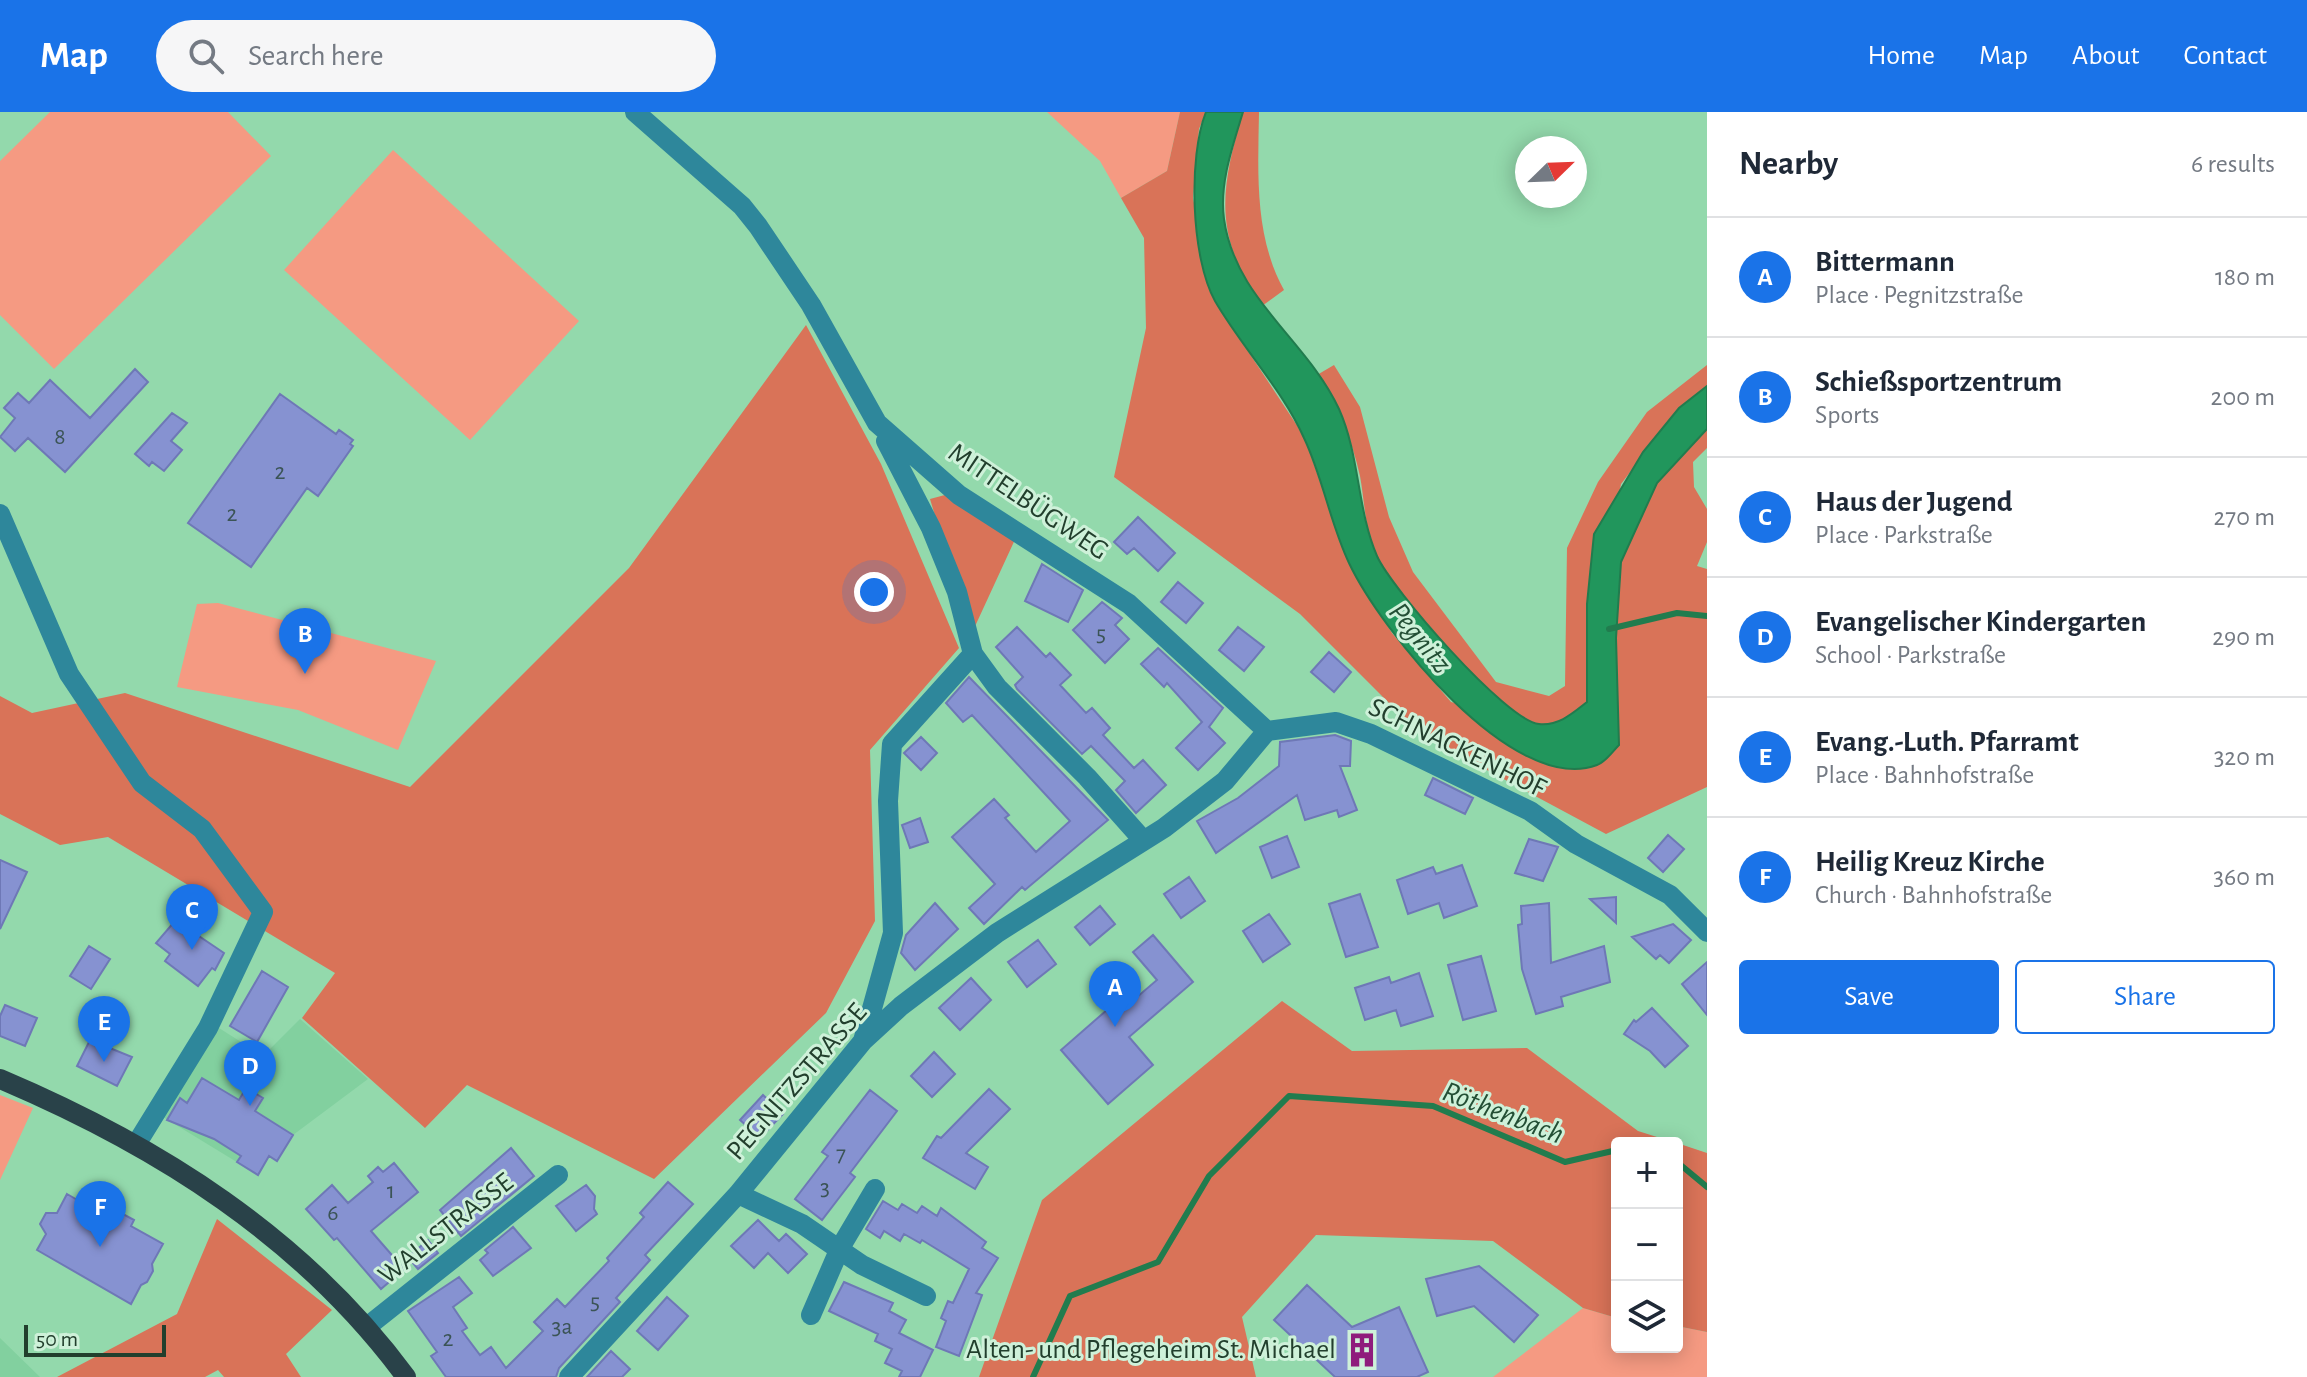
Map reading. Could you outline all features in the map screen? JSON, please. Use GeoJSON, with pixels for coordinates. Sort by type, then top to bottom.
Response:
{"type":"FeatureCollection","features":[{"type":"Feature","properties":{"kind":"main road"},"geometry":{"type":"LineString","coordinates":[[0,1079],[137,1143],[267,1232],[368,1326],[406,1377]]}},
{"type":"Feature","properties":{"kind":"street","name":"MITTELBÜGWEG"},"geometry":{"type":"LineString","coordinates":[[635,112],[742,206],[758,226],[811,305],[877,423],[959,495],[1072,564],[1129,604],[1267,731]]}},
{"type":"Feature","properties":{"kind":"street"},"geometry":{"type":"LineString","coordinates":[[877,423],[931,528],[957,592],[973,654],[997,687],[1087,777],[1143,840],[1225,781],[1267,731]]}},
{"type":"Feature","properties":{"kind":"street"},"geometry":{"type":"LineString","coordinates":[[0,514],[69,674],[142,783],[202,829],[263,912],[208,1028],[137,1143]]}},
{"type":"Feature","properties":{"kind":"street"},"geometry":{"type":"LineString","coordinates":[[863,1041],[893,933],[888,801],[892,744],[973,654]]}},
{"type":"Feature","properties":{"kind":"street","name":"SCHNACKENHOF"},"geometry":{"type":"LineString","coordinates":[[1267,731],[1336,722],[1371,734],[1530,811],[1576,844],[1670,895],[1707,932]]}},
{"type":"Feature","properties":{"kind":"street","name":"PEGNITZSTRASSE"},"geometry":{"type":"LineString","coordinates":[[569,1377],[738,1194],[863,1041],[901,1006],[966,955],[1143,840]]}},
{"type":"Feature","properties":{"kind":"street","name":"WALLSTRASSE"},"geometry":{"type":"LineString","coordinates":[[368,1326],[558,1175]]}},
{"type":"Feature","properties":{"kind":"street"},"geometry":{"type":"LineString","coordinates":[[811,1315],[840,1248],[875,1189]]}},
{"type":"Feature","properties":{"kind":"street"},"geometry":{"type":"LineString","coordinates":[[738,1194],[802,1224],[862,1265],[926,1296]]}},
{"type":"Feature","properties":{"kind":"shaded area"},"geometry":{"type":"Polygon","coordinates":[[[50,112],[228,112],[271,156],[54,369],[0,315],[0,161],[50,112]]]}},
{"type":"Feature","properties":{"kind":"shaded area"},"geometry":{"type":"Polygon","coordinates":[[[1047,112],[1180,112],[1167,171],[1121,198],[1100,161],[1047,112]]]}},
{"type":"Feature","properties":{"kind":"shaded area"},"geometry":{"type":"Polygon","coordinates":[[[1180,112],[1206,112],[1199,129],[1193,198],[1213,298],[1304,436],[1349,564],[1392,633],[1451,702],[1619,745],[1616,638],[1621,562],[1657,483],[1707,429],[1707,448],[1693,462],[1694,487],[1707,509],[1707,542],[1697,566],[1707,569],[1707,787],[1606,834],[1420,734],[1300,614],[1114,477],[1146,328],[1144,238],[1121,198],[1167,171],[1180,112]]]}},
{"type":"Feature","properties":{"kind":"shaded area"},"geometry":{"type":"Polygon","coordinates":[[[1243,112],[1259,112],[1263,226],[1267,248],[1284,290],[1262,306],[1246,281],[1228,234],[1226,189],[1243,112]]]}},
{"type":"Feature","properties":{"kind":"shaded area"},"geometry":{"type":"Polygon","coordinates":[[[393,150],[579,321],[470,440],[284,270],[393,150]]]}},
{"type":"Feature","properties":{"kind":"shaded area"},"geometry":{"type":"Polygon","coordinates":[[[806,325],[881,464],[959,648],[870,750],[875,921],[826,1013],[654,1179],[467,1085],[425,1128],[302,1018],[335,973],[108,837],[60,845],[0,814],[0,696],[32,713],[125,693],[410,787],[629,568],[806,325]]]}},
{"type":"Feature","properties":{"kind":"shaded area"},"geometry":{"type":"Polygon","coordinates":[[[1334,365],[1360,407],[1389,517],[1413,572],[1496,682],[1549,696],[1565,686],[1567,548],[1598,482],[1647,412],[1707,365],[1707,386],[1679,408],[1621,484],[1588,671],[1587,702],[1571,714],[1553,723],[1539,724],[1501,701],[1452,653],[1389,576],[1370,540],[1360,476],[1348,436],[1317,375],[1334,365]]]}},
{"type":"Feature","properties":{"kind":"shaded area"},"geometry":{"type":"Polygon","coordinates":[[[956,492],[1018,533],[971,635],[930,499],[956,492]]]}},
{"type":"Feature","properties":{"kind":"shaded area"},"geometry":{"type":"Polygon","coordinates":[[[218,603],[436,661],[398,750],[298,710],[177,687],[197,604],[218,603]]]}},
{"type":"Feature","properties":{"kind":"shaded area"},"geometry":{"type":"Polygon","coordinates":[[[1282,1001],[1352,1051],[1527,1048],[1638,1131],[1657,1137],[1611,1137],[1611,1316],[1583,1308],[1493,1241],[1316,1235],[1242,1317],[1256,1377],[979,1377],[1042,1200],[1282,1001]]]}},
{"type":"Feature","properties":{"kind":"shaded area"},"geometry":{"type":"Polygon","coordinates":[[[300,1019],[368,1079],[293,1135],[277,1161],[269,1157],[258,1175],[163,1117],[219,1028],[263,1056],[300,1019]]]}},
{"type":"Feature","properties":{"kind":"shaded area"},"geometry":{"type":"Polygon","coordinates":[[[0,1095],[33,1108],[0,1180],[0,1095]]]}},
{"type":"Feature","properties":{"kind":"shaded area"},"geometry":{"type":"Polygon","coordinates":[[[1683,1145],[1707,1153],[1707,1332],[1683,1327],[1683,1145]]]}},
{"type":"Feature","properties":{"kind":"shaded area"},"geometry":{"type":"Polygon","coordinates":[[[217,1219],[332,1310],[286,1354],[301,1377],[224,1377],[218,1370],[205,1377],[57,1377],[177,1314],[217,1219]]]}},
{"type":"Feature","properties":{"kind":"shaded area"},"geometry":{"type":"Polygon","coordinates":[[[1583,1308],[1611,1316],[1611,1353],[1683,1353],[1683,1327],[1707,1332],[1707,1377],[1493,1377],[1583,1308]]]}},
{"type":"Feature","properties":{"kind":"shaded area"},"geometry":{"type":"Polygon","coordinates":[[[0,1338],[40,1377],[0,1377],[0,1338]]]}},
{"type":"Feature","properties":{"kind":"water","name":"Pegnitz"},"geometry":{"type":"Polygon","coordinates":[[[1206,112],[1243,112],[1223,192],[1224,219],[1231,247],[1242,273],[1257,296],[1309,361],[1339,409],[1351,445],[1370,538],[1377,556],[1404,595],[1451,651],[1523,717],[1539,724],[1553,723],[1587,702],[1587,604],[1594,534],[1643,452],[1679,408],[1707,386],[1707,429],[1657,483],[1621,562],[1616,638],[1619,745],[1600,764],[1563,768],[1527,756],[1490,733],[1453,701],[1419,664],[1365,592],[1342,548],[1316,469],[1296,421],[1225,318],[1207,282],[1201,260],[1195,207],[1196,154],[1206,112]]]}},
{"type":"Feature","properties":{"kind":"building"},"geometry":{"type":"Polygon","coordinates":[[[135,369],[148,382],[65,472],[28,438],[15,451],[0,437],[15,418],[4,408],[18,393],[29,403],[50,380],[90,418],[135,369]]]}},
{"type":"Feature","properties":{"kind":"building"},"geometry":{"type":"Polygon","coordinates":[[[280,394],[336,434],[339,430],[353,440],[350,444],[353,446],[318,496],[307,488],[251,567],[188,523],[280,394]]]}},
{"type":"Feature","properties":{"kind":"building"},"geometry":{"type":"Polygon","coordinates":[[[172,413],[187,423],[171,441],[182,450],[164,471],[152,462],[149,466],[135,454],[172,413]]]}},
{"type":"Feature","properties":{"kind":"building"},"geometry":{"type":"Polygon","coordinates":[[[1138,517],[1175,553],[1158,571],[1134,548],[1127,554],[1114,542],[1138,517]]]}},
{"type":"Feature","properties":{"kind":"building"},"geometry":{"type":"Polygon","coordinates":[[[1042,564],[1083,590],[1068,622],[1025,601],[1042,564]]]}},
{"type":"Feature","properties":{"kind":"building"},"geometry":{"type":"Polygon","coordinates":[[[1178,582],[1203,603],[1186,623],[1161,602],[1178,582]]]}},
{"type":"Feature","properties":{"kind":"building"},"geometry":{"type":"Polygon","coordinates":[[[1102,602],[1122,618],[1115,625],[1129,639],[1105,663],[1073,630],[1102,602]]]}},
{"type":"Feature","properties":{"kind":"building"},"geometry":{"type":"Polygon","coordinates":[[[1017,627],[1046,657],[1050,653],[1071,675],[1060,685],[1086,713],[1092,708],[1110,728],[1103,735],[1134,768],[1143,760],[1166,785],[1136,813],[1116,790],[1125,781],[1091,746],[1082,754],[1017,689],[1015,685],[1023,677],[996,647],[1017,627]]]}},
{"type":"Feature","properties":{"kind":"building"},"geometry":{"type":"Polygon","coordinates":[[[1238,627],[1264,647],[1244,671],[1219,650],[1238,627]]]}},
{"type":"Feature","properties":{"kind":"building"},"geometry":{"type":"Polygon","coordinates":[[[1158,648],[1223,708],[1209,727],[1225,743],[1198,770],[1176,748],[1202,722],[1167,683],[1164,687],[1141,664],[1158,648]]]}},
{"type":"Feature","properties":{"kind":"building"},"geometry":{"type":"Polygon","coordinates":[[[1329,652],[1351,672],[1334,692],[1311,672],[1329,652]]]}},
{"type":"Feature","properties":{"kind":"building"},"geometry":{"type":"Polygon","coordinates":[[[969,677],[1108,820],[1025,890],[1022,887],[984,924],[969,908],[995,884],[952,837],[994,799],[1009,815],[1005,818],[1036,852],[1070,821],[972,715],[963,722],[946,703],[969,677]]]}},
{"type":"Feature","properties":{"kind":"building"},"geometry":{"type":"Polygon","coordinates":[[[1335,735],[1351,741],[1350,766],[1340,766],[1357,810],[1339,817],[1337,810],[1305,820],[1297,795],[1216,853],[1197,821],[1238,798],[1279,766],[1280,742],[1335,735]]]}},
{"type":"Feature","properties":{"kind":"building"},"geometry":{"type":"Polygon","coordinates":[[[921,737],[937,753],[921,770],[904,753],[921,737]]]}},
{"type":"Feature","properties":{"kind":"building"},"geometry":{"type":"Polygon","coordinates":[[[1433,778],[1473,798],[1465,814],[1425,795],[1433,778]]]}},
{"type":"Feature","properties":{"kind":"building"},"geometry":{"type":"Polygon","coordinates":[[[920,818],[928,842],[910,848],[902,825],[920,818]]]}},
{"type":"Feature","properties":{"kind":"building"},"geometry":{"type":"Polygon","coordinates":[[[1668,835],[1684,849],[1663,872],[1648,858],[1668,835]]]}},
{"type":"Feature","properties":{"kind":"building"},"geometry":{"type":"Polygon","coordinates":[[[1287,836],[1299,867],[1272,878],[1260,847],[1287,836]]]}},
{"type":"Feature","properties":{"kind":"building"},"geometry":{"type":"Polygon","coordinates":[[[1529,839],[1558,847],[1543,881],[1515,873],[1529,839]]]}},
{"type":"Feature","properties":{"kind":"building"},"geometry":{"type":"Polygon","coordinates":[[[0,860],[27,872],[0,929],[0,860]]]}},
{"type":"Feature","properties":{"kind":"building"},"geometry":{"type":"Polygon","coordinates":[[[1462,865],[1477,906],[1444,918],[1439,903],[1408,914],[1397,880],[1433,867],[1436,874],[1462,865]]]}},
{"type":"Feature","properties":{"kind":"building"},"geometry":{"type":"Polygon","coordinates":[[[1189,877],[1205,901],[1181,918],[1164,894],[1189,877]]]}},
{"type":"Feature","properties":{"kind":"building"},"geometry":{"type":"Polygon","coordinates":[[[1360,894],[1378,947],[1346,957],[1329,904],[1360,894]]]}},
{"type":"Feature","properties":{"kind":"building"},"geometry":{"type":"Polygon","coordinates":[[[1616,897],[1616,923],[1590,899],[1616,897]]]}},
{"type":"Feature","properties":{"kind":"building"},"geometry":{"type":"Polygon","coordinates":[[[935,903],[958,929],[915,970],[901,953],[906,935],[935,903]]]}},
{"type":"Feature","properties":{"kind":"building"},"geometry":{"type":"Polygon","coordinates":[[[1549,903],[1551,963],[1604,946],[1610,982],[1561,997],[1563,1006],[1536,1014],[1522,969],[1518,925],[1522,924],[1521,906],[1549,903]]]}},
{"type":"Feature","properties":{"kind":"building"},"geometry":{"type":"Polygon","coordinates":[[[1100,906],[1115,924],[1090,945],[1075,927],[1100,906]]]}},
{"type":"Feature","properties":{"kind":"building"},"geometry":{"type":"Polygon","coordinates":[[[181,914],[194,925],[190,930],[224,953],[215,970],[212,968],[198,986],[165,961],[170,954],[156,943],[181,914]]]}},
{"type":"Feature","properties":{"kind":"building"},"geometry":{"type":"Polygon","coordinates":[[[1269,914],[1290,944],[1263,962],[1243,931],[1269,914]]]}},
{"type":"Feature","properties":{"kind":"building"},"geometry":{"type":"Polygon","coordinates":[[[1673,924],[1691,940],[1669,963],[1660,955],[1656,959],[1632,937],[1673,924]]]}},
{"type":"Feature","properties":{"kind":"building"},"geometry":{"type":"Polygon","coordinates":[[[1153,935],[1193,982],[1129,1037],[1153,1065],[1108,1104],[1061,1050],[1108,1009],[1115,1016],[1157,980],[1133,952],[1153,935]]]}},
{"type":"Feature","properties":{"kind":"building"},"geometry":{"type":"Polygon","coordinates":[[[1038,940],[1056,964],[1027,987],[1008,962],[1038,940]]]}},
{"type":"Feature","properties":{"kind":"building"},"geometry":{"type":"Polygon","coordinates":[[[89,946],[110,959],[91,989],[70,976],[89,946]]]}},
{"type":"Feature","properties":{"kind":"building"},"geometry":{"type":"Polygon","coordinates":[[[1481,956],[1496,1011],[1463,1020],[1448,965],[1481,956]]]}},
{"type":"Feature","properties":{"kind":"building"},"geometry":{"type":"Polygon","coordinates":[[[1707,962],[1707,1015],[1682,984],[1707,962]]]}},
{"type":"Feature","properties":{"kind":"building"},"geometry":{"type":"Polygon","coordinates":[[[262,971],[288,987],[257,1042],[230,1026],[262,971]]]}},
{"type":"Feature","properties":{"kind":"building"},"geometry":{"type":"Polygon","coordinates":[[[1419,973],[1433,1016],[1401,1026],[1396,1010],[1365,1020],[1355,988],[1389,977],[1391,983],[1419,973]]]}},
{"type":"Feature","properties":{"kind":"building"},"geometry":{"type":"Polygon","coordinates":[[[971,978],[991,1000],[960,1030],[939,1008],[971,978]]]}},
{"type":"Feature","properties":{"kind":"building"},"geometry":{"type":"Polygon","coordinates":[[[5,1005],[37,1018],[25,1046],[0,1036],[0,1016],[5,1005]]]}},
{"type":"Feature","properties":{"kind":"building"},"geometry":{"type":"Polygon","coordinates":[[[1652,1008],[1688,1046],[1665,1067],[1650,1051],[1624,1034],[1634,1020],[1636,1022],[1652,1008]]]}},
{"type":"Feature","properties":{"kind":"building"},"geometry":{"type":"Polygon","coordinates":[[[90,1040],[132,1057],[117,1086],[77,1066],[90,1040]]]}},
{"type":"Feature","properties":{"kind":"building"},"geometry":{"type":"Polygon","coordinates":[[[934,1052],[955,1074],[932,1097],[911,1076],[934,1052]]]}},
{"type":"Feature","properties":{"kind":"building"},"geometry":{"type":"Polygon","coordinates":[[[202,1078],[239,1100],[246,1088],[263,1098],[255,1111],[293,1135],[277,1161],[269,1156],[258,1175],[237,1162],[241,1156],[214,1139],[167,1120],[180,1098],[187,1103],[202,1078]]]}},
{"type":"Feature","properties":{"kind":"building"},"geometry":{"type":"Polygon","coordinates":[[[989,1089],[1010,1109],[966,1153],[988,1167],[975,1189],[923,1158],[937,1136],[941,1138],[989,1089]]]}},
{"type":"Feature","properties":{"kind":"building"},"geometry":{"type":"Polygon","coordinates":[[[870,1090],[897,1111],[850,1173],[855,1177],[822,1220],[795,1199],[828,1156],[822,1152],[870,1090]]]}},
{"type":"Feature","properties":{"kind":"building"},"geometry":{"type":"Polygon","coordinates":[[[763,1095],[783,1114],[760,1138],[740,1120],[763,1095]]]}},
{"type":"Feature","properties":{"kind":"building"},"geometry":{"type":"Polygon","coordinates":[[[511,1148],[534,1176],[461,1236],[440,1210],[511,1148]]]}},
{"type":"Feature","properties":{"kind":"building"},"geometry":{"type":"Polygon","coordinates":[[[394,1163],[418,1192],[371,1231],[404,1269],[381,1289],[337,1238],[334,1240],[306,1209],[332,1185],[348,1203],[373,1182],[368,1176],[378,1167],[383,1172],[394,1163]]]}},
{"type":"Feature","properties":{"kind":"building"},"geometry":{"type":"Polygon","coordinates":[[[668,1182],[693,1204],[645,1255],[650,1260],[616,1298],[620,1302],[559,1368],[556,1377],[446,1377],[431,1356],[437,1352],[408,1311],[459,1277],[472,1293],[453,1307],[467,1328],[462,1331],[480,1355],[491,1347],[506,1368],[543,1331],[534,1322],[557,1299],[565,1307],[609,1261],[607,1258],[644,1217],[640,1213],[668,1182]]]}},
{"type":"Feature","properties":{"kind":"building"},"geometry":{"type":"Polygon","coordinates":[[[586,1185],[595,1196],[594,1209],[597,1214],[576,1231],[556,1206],[586,1185]]]}},
{"type":"Feature","properties":{"kind":"building"},"geometry":{"type":"Polygon","coordinates":[[[67,1194],[107,1217],[112,1208],[134,1220],[131,1226],[163,1244],[152,1264],[153,1271],[131,1304],[37,1250],[46,1234],[40,1224],[46,1213],[57,1213],[67,1194]]]}},
{"type":"Feature","properties":{"kind":"building"},"geometry":{"type":"Polygon","coordinates":[[[883,1201],[898,1210],[902,1204],[917,1213],[922,1206],[937,1216],[941,1208],[986,1242],[982,1248],[998,1258],[976,1293],[982,1295],[959,1356],[936,1347],[946,1321],[941,1318],[948,1301],[953,1303],[969,1269],[922,1240],[920,1243],[904,1234],[900,1241],[884,1231],[880,1238],[866,1229],[883,1201]]]}},
{"type":"Feature","properties":{"kind":"building"},"geometry":{"type":"Polygon","coordinates":[[[758,1220],[779,1241],[786,1234],[807,1254],[788,1273],[768,1253],[754,1268],[731,1246],[758,1220]]]}},
{"type":"Feature","properties":{"kind":"building"},"geometry":{"type":"Polygon","coordinates":[[[513,1227],[531,1248],[493,1276],[480,1260],[488,1253],[485,1250],[513,1227]]]}},
{"type":"Feature","properties":{"kind":"building"},"geometry":{"type":"Polygon","coordinates":[[[428,1240],[438,1253],[418,1269],[408,1257],[428,1240]]]}},
{"type":"Feature","properties":{"kind":"building"},"geometry":{"type":"Polygon","coordinates":[[[1479,1266],[1538,1315],[1514,1342],[1474,1306],[1437,1316],[1426,1279],[1479,1266]]]}},
{"type":"Feature","properties":{"kind":"building"},"geometry":{"type":"Polygon","coordinates":[[[844,1282],[893,1303],[889,1311],[906,1320],[899,1333],[933,1350],[920,1377],[899,1377],[902,1371],[885,1363],[892,1349],[875,1341],[878,1334],[829,1311],[844,1282]]]}},
{"type":"Feature","properties":{"kind":"building","name":"Alten- und Pflegeheim St. Michael"},"geometry":{"type":"Polygon","coordinates":[[[1307,1285],[1352,1327],[1399,1307],[1428,1372],[1417,1377],[1335,1377],[1274,1320],[1307,1285]]]}},
{"type":"Feature","properties":{"kind":"building"},"geometry":{"type":"Polygon","coordinates":[[[667,1297],[688,1316],[658,1350],[637,1331],[667,1297]]]}},
{"type":"Feature","properties":{"kind":"building"},"geometry":{"type":"Polygon","coordinates":[[[611,1351],[630,1369],[622,1377],[587,1377],[611,1351]]]}},
{"type":"Feature","properties":{"kind":"waterway","name":"Röthenbach"},"geometry":{"type":"LineString","coordinates":[[1609,629],[1677,613],[1707,616]]}},
{"type":"Feature","properties":{"kind":"waterway","name":"Röthenbach"},"geometry":{"type":"LineString","coordinates":[[1033,1377],[1070,1296],[1158,1262],[1209,1176],[1289,1096],[1433,1106],[1565,1162],[1611,1151]]}},
{"type":"Feature","properties":{"kind":"waterway","name":"Röthenbach"},"geometry":{"type":"LineString","coordinates":[[1683,1167],[1707,1187]]}},
{"type":"Feature","properties":{"kind":"place","name":"Schießsportzentrum"},"geometry":{"type":"Point","coordinates":[305,674]}},
{"type":"Feature","properties":{"kind":"place","name":"Haus der Jugend"},"geometry":{"type":"Point","coordinates":[192,950]}},
{"type":"Feature","properties":{"kind":"place","name":"Bittermann"},"geometry":{"type":"Point","coordinates":[1115,1027]}},
{"type":"Feature","properties":{"kind":"place","name":"Evang.-Luth. Pfarramt"},"geometry":{"type":"Point","coordinates":[104,1062]}},
{"type":"Feature","properties":{"kind":"place","name":"Evangelischer Kindergarten"},"geometry":{"type":"Point","coordinates":[250,1106]}},
{"type":"Feature","properties":{"kind":"place","name":"Heilig Kreuz Kirche"},"geometry":{"type":"Point","coordinates":[100,1247]}},
{"type":"Feature","properties":{"kind":"place","name":"Alten- und Pflegeheim St. Michael"},"geometry":{"type":"Point","coordinates":[1362,1350]}}]}
